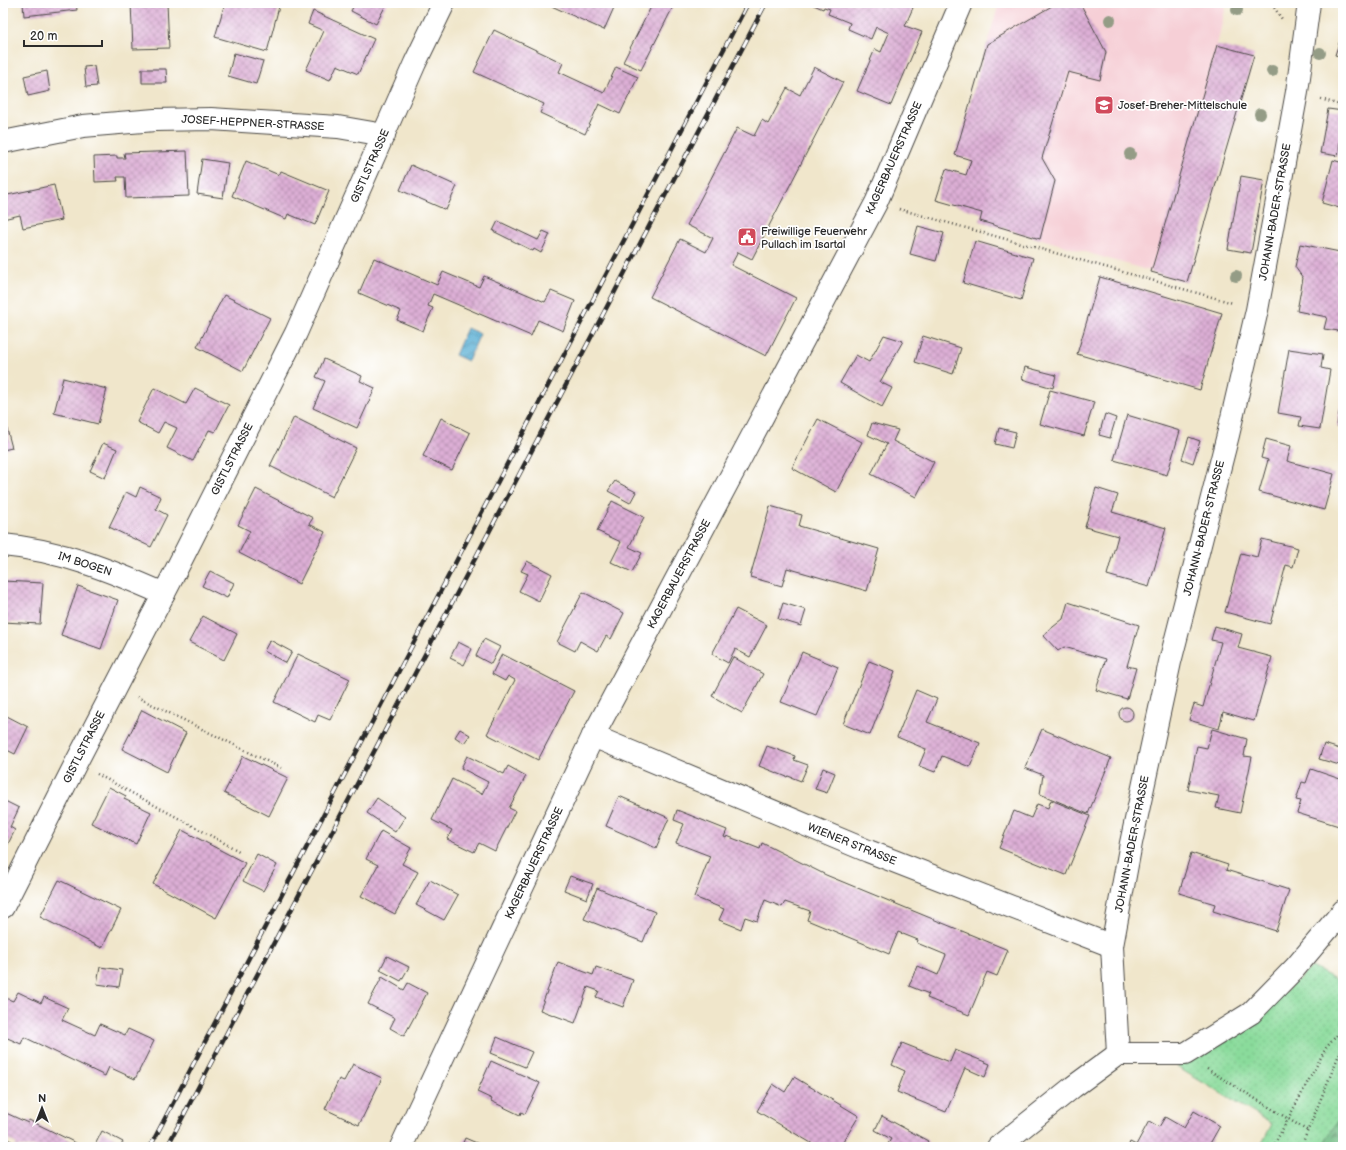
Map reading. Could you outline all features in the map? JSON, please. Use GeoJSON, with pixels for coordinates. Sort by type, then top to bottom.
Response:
{"type":"FeatureCollection","features":[{"type":"Feature","properties":{"kind":"street","name":"GISTLSTRASSE"},"geometry":{"type":"LineString","coordinates":[[3,907],[296,333],[415,63],[444,3]]}},
{"type":"Feature","properties":{"kind":"street","name":"KAGERBAUERSTRASSE"},"geometry":{"type":"LineString","coordinates":[[401,1147],[593,736],[876,203],[961,3]]}},
{"type":"Feature","properties":{"kind":"street","name":"JOHANN-BADER-STRASSE"},"geometry":{"type":"LineString","coordinates":[[1118,1054],[1112,946],[1131,843],[1170,662],[1228,435],[1257,310],[1297,92],[1309,3]]}},
{"type":"Feature","properties":{"kind":"street","name":"JOSEF-HEPPNER-STRASSE"},"geometry":{"type":"LineString","coordinates":[[3,142],[83,126],[155,120],[227,120],[338,127],[384,135]]}},
{"type":"Feature","properties":{"kind":"street","name":"IM BOGEN"},"geometry":{"type":"LineString","coordinates":[[3,545],[53,553],[97,566],[164,594]]}},
{"type":"Feature","properties":{"kind":"street","name":"WIENER STRASSE"},"geometry":{"type":"LineString","coordinates":[[593,736],[868,851],[1112,946]]}},
{"type":"Feature","properties":{"kind":"street"},"geometry":{"type":"LineString","coordinates":[[998,1147],[1073,1087],[1118,1054],[1185,1054],[1251,1013],[1295,968],[1343,911]]}},
{"type":"Feature","properties":{"kind":"path"},"geometry":{"type":"LineString","coordinates":[[876,203],[1257,310]]}},
{"type":"Feature","properties":{"kind":"path"},"geometry":{"type":"LineString","coordinates":[[115,686],[280,768]]}},
{"type":"Feature","properties":{"kind":"path"},"geometry":{"type":"LineString","coordinates":[[76,762],[239,851]]}},
{"type":"Feature","properties":{"kind":"path"},"geometry":{"type":"LineString","coordinates":[[1273,1147],[1326,1048],[1343,1028]]}},
{"type":"Feature","properties":{"kind":"path"},"geometry":{"type":"LineString","coordinates":[[1301,1147],[1343,1044]]}},
{"type":"Feature","properties":{"kind":"path"},"geometry":{"type":"LineString","coordinates":[[1185,1054],[1308,1131]]}},
{"type":"Feature","properties":{"kind":"shaded area","name":"Josef-Breher-Mittelschule"},"geometry":{"type":"Polygon","coordinates":[[[999,3],[1209,3],[1226,6],[1217,45],[1254,55],[1187,282],[980,221],[981,213],[936,200],[946,169],[966,175],[971,160],[955,155],[999,3]]]}},
{"type":"Feature","properties":{"kind":"green space"},"geometry":{"type":"Polygon","coordinates":[[[1312,967],[1343,983],[1343,1113],[1322,1147],[1260,1147],[1272,1124],[1177,1067],[1257,1017],[1312,967]]]}},
{"type":"Feature","properties":{"kind":"green space"},"geometry":{"type":"Polygon","coordinates":[[[1343,1113],[1343,1147],[1322,1147],[1343,1113]]]}},
{"type":"Feature","properties":{"kind":"water"},"geometry":{"type":"Polygon","coordinates":[[[467,328],[480,334],[468,361],[455,355],[467,328]]]}},
{"type":"Feature","properties":{"kind":"building"},"geometry":{"type":"Polygon","coordinates":[[[23,3],[76,3],[77,10],[24,16],[23,3]]]}},
{"type":"Feature","properties":{"kind":"building"},"geometry":{"type":"Polygon","coordinates":[[[131,3],[167,3],[169,48],[133,49],[131,3]]]}},
{"type":"Feature","properties":{"kind":"building"},"geometry":{"type":"Polygon","coordinates":[[[225,3],[280,3],[267,52],[215,37],[225,3]]]}},
{"type":"Feature","properties":{"kind":"building"},"geometry":{"type":"Polygon","coordinates":[[[355,3],[387,3],[376,24],[351,11],[355,3]]]}},
{"type":"Feature","properties":{"kind":"building"},"geometry":{"type":"Polygon","coordinates":[[[545,3],[616,3],[604,30],[545,3]]]}},
{"type":"Feature","properties":{"kind":"building"},"geometry":{"type":"Polygon","coordinates":[[[653,3],[675,3],[641,70],[623,62],[653,3]]]}},
{"type":"Feature","properties":{"kind":"building"},"geometry":{"type":"Polygon","coordinates":[[[809,3],[915,3],[905,26],[922,32],[891,105],[857,91],[875,49],[881,52],[889,33],[876,27],[871,39],[848,29],[850,23],[828,14],[830,9],[824,7],[823,9],[809,3]]]}},
{"type":"Feature","properties":{"kind":"building"},"geometry":{"type":"Polygon","coordinates":[[[1057,3],[1080,3],[1106,52],[1100,80],[1068,72],[1042,158],[1055,181],[1040,239],[980,221],[982,213],[936,200],[946,169],[966,175],[971,160],[955,155],[987,44],[1057,3]]]}},
{"type":"Feature","properties":{"kind":"building"},"geometry":{"type":"Polygon","coordinates":[[[313,11],[374,39],[358,74],[337,65],[330,80],[306,70],[324,31],[308,24],[313,11]]]}},
{"type":"Feature","properties":{"kind":"building"},"geometry":{"type":"Polygon","coordinates":[[[494,30],[563,63],[559,72],[604,93],[616,67],[638,77],[620,114],[599,104],[585,134],[540,113],[544,104],[474,72],[494,30]]]}},
{"type":"Feature","properties":{"kind":"building"},"geometry":{"type":"Polygon","coordinates":[[[1343,31],[1343,57],[1335,55],[1343,31]]]}},
{"type":"Feature","properties":{"kind":"building"},"geometry":{"type":"Polygon","coordinates":[[[1217,45],[1254,55],[1187,282],[1151,272],[1217,45]]]}},
{"type":"Feature","properties":{"kind":"building"},"geometry":{"type":"Polygon","coordinates":[[[234,53],[263,61],[256,84],[228,76],[234,53]]]}},
{"type":"Feature","properties":{"kind":"building"},"geometry":{"type":"Polygon","coordinates":[[[94,66],[97,86],[86,87],[84,67],[94,66]]]}},
{"type":"Feature","properties":{"kind":"building"},"geometry":{"type":"Polygon","coordinates":[[[814,67],[843,82],[752,259],[738,252],[731,265],[796,298],[766,356],[650,297],[680,239],[706,252],[713,238],[687,225],[737,128],[754,136],[762,120],[768,124],[787,88],[800,95],[814,67]]]}},
{"type":"Feature","properties":{"kind":"building"},"geometry":{"type":"Polygon","coordinates":[[[142,69],[166,69],[167,83],[142,83],[142,69]]]}},
{"type":"Feature","properties":{"kind":"building"},"geometry":{"type":"Polygon","coordinates":[[[47,71],[50,91],[28,96],[24,76],[47,71]]]}},
{"type":"Feature","properties":{"kind":"building"},"geometry":{"type":"Polygon","coordinates":[[[1328,109],[1343,111],[1338,156],[1320,153],[1328,109]]]}},
{"type":"Feature","properties":{"kind":"building"},"geometry":{"type":"Polygon","coordinates":[[[187,151],[189,196],[126,198],[125,177],[117,177],[118,181],[95,182],[94,157],[117,156],[117,158],[125,158],[124,153],[187,151]]]}},
{"type":"Feature","properties":{"kind":"building"},"geometry":{"type":"Polygon","coordinates":[[[202,159],[228,163],[223,198],[197,194],[202,159]]]}},
{"type":"Feature","properties":{"kind":"building"},"geometry":{"type":"Polygon","coordinates":[[[1333,160],[1343,163],[1343,209],[1322,203],[1333,160]]]}},
{"type":"Feature","properties":{"kind":"building"},"geometry":{"type":"Polygon","coordinates":[[[246,161],[279,175],[281,171],[329,191],[315,225],[288,214],[286,219],[232,196],[246,161]]]}},
{"type":"Feature","properties":{"kind":"building"},"geometry":{"type":"Polygon","coordinates":[[[411,165],[457,186],[446,210],[400,190],[411,165]]]}},
{"type":"Feature","properties":{"kind":"building"},"geometry":{"type":"Polygon","coordinates":[[[1241,176],[1264,180],[1251,253],[1228,249],[1241,176]]]}},
{"type":"Feature","properties":{"kind":"building"},"geometry":{"type":"Polygon","coordinates":[[[54,185],[62,220],[23,228],[20,215],[3,219],[3,196],[54,185]]]}},
{"type":"Feature","properties":{"kind":"building"},"geometry":{"type":"Polygon","coordinates":[[[498,221],[538,240],[543,231],[550,234],[541,253],[534,249],[533,251],[493,231],[498,221]]]}},
{"type":"Feature","properties":{"kind":"building"},"geometry":{"type":"Polygon","coordinates":[[[918,226],[944,233],[936,261],[910,254],[918,226]]]}},
{"type":"Feature","properties":{"kind":"building"},"geometry":{"type":"Polygon","coordinates":[[[975,241],[1033,258],[1021,300],[963,283],[975,241]]]}},
{"type":"Feature","properties":{"kind":"building"},"geometry":{"type":"Polygon","coordinates":[[[1300,244],[1340,252],[1338,266],[1343,267],[1343,317],[1339,331],[1324,329],[1327,317],[1297,311],[1303,278],[1295,267],[1300,244]]]}},
{"type":"Feature","properties":{"kind":"building"},"geometry":{"type":"Polygon","coordinates":[[[374,258],[437,285],[443,272],[479,287],[484,276],[545,302],[551,291],[575,301],[563,331],[538,320],[531,336],[433,294],[428,306],[433,308],[423,331],[397,320],[401,311],[359,293],[374,258]]]}},
{"type":"Feature","properties":{"kind":"building"},"geometry":{"type":"Polygon","coordinates":[[[1100,277],[1222,313],[1200,390],[1077,354],[1100,277]]]}},
{"type":"Feature","properties":{"kind":"building"},"geometry":{"type":"Polygon","coordinates":[[[224,295],[270,318],[243,371],[197,347],[224,295]]]}},
{"type":"Feature","properties":{"kind":"building"},"geometry":{"type":"Polygon","coordinates":[[[884,335],[903,341],[880,382],[892,388],[882,407],[840,383],[856,355],[869,362],[884,335]]]}},
{"type":"Feature","properties":{"kind":"building"},"geometry":{"type":"Polygon","coordinates":[[[923,336],[961,348],[953,374],[915,362],[923,336]]]}},
{"type":"Feature","properties":{"kind":"building"},"geometry":{"type":"Polygon","coordinates":[[[1289,349],[1323,354],[1321,368],[1330,370],[1320,429],[1299,426],[1301,417],[1278,413],[1289,349]]]}},
{"type":"Feature","properties":{"kind":"building"},"geometry":{"type":"Polygon","coordinates":[[[324,359],[362,376],[360,381],[375,388],[357,428],[313,408],[325,381],[316,377],[324,359]]]}},
{"type":"Feature","properties":{"kind":"building"},"geometry":{"type":"Polygon","coordinates":[[[1025,367],[1056,375],[1053,388],[1022,379],[1025,367]]]}},
{"type":"Feature","properties":{"kind":"building"},"geometry":{"type":"Polygon","coordinates":[[[63,378],[107,389],[98,424],[54,413],[63,378]]]}},
{"type":"Feature","properties":{"kind":"building"},"geometry":{"type":"Polygon","coordinates":[[[154,388],[186,404],[195,388],[229,405],[215,432],[209,430],[193,461],[167,448],[177,428],[164,422],[158,433],[137,422],[154,388]]]}},
{"type":"Feature","properties":{"kind":"building"},"geometry":{"type":"Polygon","coordinates":[[[1050,390],[1094,402],[1084,436],[1040,424],[1050,390]]]}},
{"type":"Feature","properties":{"kind":"building"},"geometry":{"type":"Polygon","coordinates":[[[1343,395],[1343,427],[1337,426],[1343,395]]]}},
{"type":"Feature","properties":{"kind":"building"},"geometry":{"type":"Polygon","coordinates":[[[3,414],[12,448],[3,450],[3,414]]]}},
{"type":"Feature","properties":{"kind":"building"},"geometry":{"type":"Polygon","coordinates":[[[1105,414],[1116,418],[1110,438],[1099,435],[1105,414]]]}},
{"type":"Feature","properties":{"kind":"building"},"geometry":{"type":"Polygon","coordinates":[[[1127,415],[1180,431],[1167,475],[1114,460],[1127,415]]]}},
{"type":"Feature","properties":{"kind":"building"},"geometry":{"type":"Polygon","coordinates":[[[294,417],[356,448],[332,497],[270,466],[294,417]]]}},
{"type":"Feature","properties":{"kind":"building"},"geometry":{"type":"Polygon","coordinates":[[[441,418],[470,433],[452,470],[423,456],[441,418]]]}},
{"type":"Feature","properties":{"kind":"building"},"geometry":{"type":"Polygon","coordinates":[[[818,419],[862,442],[836,492],[792,468],[818,419]]]}},
{"type":"Feature","properties":{"kind":"building"},"geometry":{"type":"Polygon","coordinates":[[[872,423],[898,430],[893,441],[934,462],[916,497],[871,474],[887,444],[868,435],[872,423]]]}},
{"type":"Feature","properties":{"kind":"building"},"geometry":{"type":"Polygon","coordinates":[[[999,428],[1016,432],[1012,448],[995,444],[999,428]]]}},
{"type":"Feature","properties":{"kind":"building"},"geometry":{"type":"Polygon","coordinates":[[[1189,437],[1200,441],[1193,463],[1182,459],[1189,437]]]}},
{"type":"Feature","properties":{"kind":"building"},"geometry":{"type":"Polygon","coordinates":[[[1266,439],[1291,446],[1287,461],[1334,474],[1324,510],[1259,492],[1268,460],[1261,458],[1266,439]]]}},
{"type":"Feature","properties":{"kind":"building"},"geometry":{"type":"Polygon","coordinates":[[[103,443],[117,449],[105,478],[90,471],[103,443]]]}},
{"type":"Feature","properties":{"kind":"building"},"geometry":{"type":"Polygon","coordinates":[[[615,481],[636,492],[630,503],[608,491],[615,481]]]}},
{"type":"Feature","properties":{"kind":"building"},"geometry":{"type":"Polygon","coordinates":[[[140,487],[161,497],[156,509],[167,515],[151,547],[109,527],[126,492],[136,497],[140,487]]]}},
{"type":"Feature","properties":{"kind":"building"},"geometry":{"type":"Polygon","coordinates":[[[1096,488],[1118,495],[1112,512],[1166,528],[1149,587],[1107,575],[1118,536],[1085,527],[1096,488]]]}},
{"type":"Feature","properties":{"kind":"building"},"geometry":{"type":"Polygon","coordinates":[[[256,489],[313,518],[309,524],[325,532],[299,584],[239,553],[250,531],[238,525],[256,489]]]}},
{"type":"Feature","properties":{"kind":"building"},"geometry":{"type":"Polygon","coordinates":[[[612,501],[644,517],[629,547],[642,553],[632,572],[611,562],[621,542],[597,531],[612,501]]]}},
{"type":"Feature","properties":{"kind":"building"},"geometry":{"type":"Polygon","coordinates":[[[770,506],[802,515],[799,526],[879,549],[867,591],[787,568],[782,586],[750,577],[770,506]]]}},
{"type":"Feature","properties":{"kind":"building"},"geometry":{"type":"Polygon","coordinates":[[[1262,539],[1298,548],[1293,567],[1286,565],[1270,624],[1225,612],[1241,553],[1257,557],[1262,539]]]}},
{"type":"Feature","properties":{"kind":"building"},"geometry":{"type":"Polygon","coordinates":[[[527,561],[552,574],[539,601],[519,591],[528,574],[521,571],[527,561]]]}},
{"type":"Feature","properties":{"kind":"building"},"geometry":{"type":"Polygon","coordinates":[[[210,571],[234,583],[227,598],[202,586],[210,571]]]}},
{"type":"Feature","properties":{"kind":"building"},"geometry":{"type":"Polygon","coordinates":[[[3,581],[43,583],[40,624],[3,622],[3,581]]]}},
{"type":"Feature","properties":{"kind":"building"},"geometry":{"type":"Polygon","coordinates":[[[78,586],[118,600],[101,649],[61,635],[78,586]]]}},
{"type":"Feature","properties":{"kind":"building"},"geometry":{"type":"Polygon","coordinates":[[[583,592],[624,613],[611,639],[606,636],[598,651],[580,641],[575,651],[557,642],[583,592]]]}},
{"type":"Feature","properties":{"kind":"building"},"geometry":{"type":"Polygon","coordinates":[[[1068,602],[1139,625],[1127,666],[1136,668],[1127,699],[1096,690],[1106,659],[1064,647],[1058,651],[1043,635],[1063,619],[1068,602]]]}},
{"type":"Feature","properties":{"kind":"building"},"geometry":{"type":"Polygon","coordinates":[[[783,603],[806,610],[801,626],[778,619],[783,603]]]}},
{"type":"Feature","properties":{"kind":"building"},"geometry":{"type":"Polygon","coordinates":[[[736,609],[767,625],[750,657],[735,649],[728,663],[712,654],[736,609]]]}},
{"type":"Feature","properties":{"kind":"building"},"geometry":{"type":"Polygon","coordinates":[[[203,616],[237,634],[224,660],[189,642],[203,616]]]}},
{"type":"Feature","properties":{"kind":"building"},"geometry":{"type":"Polygon","coordinates":[[[1215,626],[1242,634],[1238,648],[1272,657],[1254,721],[1223,712],[1219,729],[1189,720],[1194,704],[1203,707],[1221,642],[1211,640],[1215,626]]]}},
{"type":"Feature","properties":{"kind":"building"},"geometry":{"type":"Polygon","coordinates":[[[484,639],[500,647],[491,664],[476,656],[484,639]]]}},
{"type":"Feature","properties":{"kind":"building"},"geometry":{"type":"Polygon","coordinates":[[[270,640],[292,652],[286,663],[264,651],[270,640]]]}},
{"type":"Feature","properties":{"kind":"building"},"geometry":{"type":"Polygon","coordinates":[[[458,642],[472,649],[464,665],[450,658],[458,642]]]}},
{"type":"Feature","properties":{"kind":"building"},"geometry":{"type":"Polygon","coordinates":[[[802,652],[838,667],[817,716],[781,702],[802,652]]]}},
{"type":"Feature","properties":{"kind":"building"},"geometry":{"type":"Polygon","coordinates":[[[298,654],[350,679],[330,720],[318,715],[315,722],[274,702],[298,654]]]}},
{"type":"Feature","properties":{"kind":"building"},"geometry":{"type":"Polygon","coordinates":[[[502,654],[574,691],[538,760],[487,734],[515,680],[508,676],[505,681],[492,674],[502,654]]]}},
{"type":"Feature","properties":{"kind":"building"},"geometry":{"type":"Polygon","coordinates":[[[733,657],[763,674],[742,713],[712,696],[733,657]]]}},
{"type":"Feature","properties":{"kind":"building"},"geometry":{"type":"Polygon","coordinates":[[[869,661],[895,671],[870,735],[843,724],[869,661]]]}},
{"type":"Feature","properties":{"kind":"building"},"geometry":{"type":"Polygon","coordinates":[[[916,690],[937,699],[927,722],[980,743],[970,767],[942,756],[935,772],[919,766],[926,749],[897,737],[916,690]]]}},
{"type":"Feature","properties":{"kind":"building"},"geometry":{"type":"Polygon","coordinates":[[[1123,707],[1129,707],[1133,711],[1133,717],[1129,721],[1123,721],[1119,717],[1119,711],[1123,707]]]}},
{"type":"Feature","properties":{"kind":"building"},"geometry":{"type":"Polygon","coordinates":[[[142,710],[186,733],[167,772],[122,749],[142,710]]]}},
{"type":"Feature","properties":{"kind":"building"},"geometry":{"type":"Polygon","coordinates":[[[3,714],[28,727],[15,754],[3,748],[3,714]]]}},
{"type":"Feature","properties":{"kind":"building"},"geometry":{"type":"Polygon","coordinates":[[[460,729],[470,735],[464,743],[455,737],[460,729]]]}},
{"type":"Feature","properties":{"kind":"building"},"geometry":{"type":"Polygon","coordinates":[[[1042,729],[1111,758],[1088,814],[1040,794],[1043,775],[1025,768],[1042,729]]]}},
{"type":"Feature","properties":{"kind":"building"},"geometry":{"type":"Polygon","coordinates":[[[1212,729],[1247,739],[1244,756],[1252,757],[1240,813],[1216,808],[1219,796],[1188,790],[1197,746],[1207,748],[1212,729]]]}},
{"type":"Feature","properties":{"kind":"building"},"geometry":{"type":"Polygon","coordinates":[[[1324,744],[1343,750],[1343,766],[1319,759],[1324,744]]]}},
{"type":"Feature","properties":{"kind":"building"},"geometry":{"type":"Polygon","coordinates":[[[767,746],[795,756],[794,760],[808,765],[801,781],[759,766],[767,746]]]}},
{"type":"Feature","properties":{"kind":"building"},"geometry":{"type":"Polygon","coordinates":[[[243,756],[288,778],[269,816],[224,793],[243,756]]]}},
{"type":"Feature","properties":{"kind":"building"},"geometry":{"type":"Polygon","coordinates":[[[467,756],[504,774],[508,766],[526,776],[509,808],[515,811],[495,851],[479,843],[474,852],[447,839],[452,830],[432,820],[452,779],[482,794],[488,782],[461,768],[467,756]]]}},
{"type":"Feature","properties":{"kind":"building"},"geometry":{"type":"Polygon","coordinates":[[[823,768],[835,773],[827,793],[815,789],[823,768]]]}},
{"type":"Feature","properties":{"kind":"building"},"geometry":{"type":"Polygon","coordinates":[[[1311,769],[1343,780],[1342,827],[1297,813],[1301,801],[1296,800],[1302,782],[1306,783],[1311,769]]]}},
{"type":"Feature","properties":{"kind":"building"},"geometry":{"type":"Polygon","coordinates":[[[109,787],[126,796],[124,799],[151,812],[136,844],[91,823],[109,787]]]}},
{"type":"Feature","properties":{"kind":"building"},"geometry":{"type":"Polygon","coordinates":[[[619,796],[669,818],[656,848],[606,826],[619,796]]]}},
{"type":"Feature","properties":{"kind":"building"},"geometry":{"type":"Polygon","coordinates":[[[377,798],[405,817],[395,832],[367,813],[377,798]]]}},
{"type":"Feature","properties":{"kind":"building"},"geometry":{"type":"Polygon","coordinates":[[[3,800],[19,808],[10,827],[15,830],[3,854],[3,800]]]}},
{"type":"Feature","properties":{"kind":"building"},"geometry":{"type":"Polygon","coordinates":[[[1051,800],[1090,816],[1066,875],[999,848],[1014,811],[1031,818],[1037,804],[1048,808],[1051,800]]]}},
{"type":"Feature","properties":{"kind":"building"},"geometry":{"type":"Polygon","coordinates":[[[677,810],[727,830],[724,837],[726,838],[727,836],[760,849],[762,843],[826,875],[1008,950],[997,976],[987,972],[969,1015],[927,998],[929,994],[909,986],[917,966],[938,975],[946,955],[917,943],[918,940],[898,932],[889,954],[807,920],[810,911],[785,902],[782,907],[765,900],[757,921],[745,917],[741,929],[719,920],[724,909],[694,897],[710,856],[676,843],[684,824],[674,820],[677,810]]]}},
{"type":"Feature","properties":{"kind":"building"},"geometry":{"type":"Polygon","coordinates":[[[182,830],[245,863],[216,918],[153,884],[182,830]]]}},
{"type":"Feature","properties":{"kind":"building"},"geometry":{"type":"Polygon","coordinates":[[[381,831],[411,848],[402,864],[418,872],[395,914],[361,896],[378,865],[366,859],[381,831]]]}},
{"type":"Feature","properties":{"kind":"building"},"geometry":{"type":"Polygon","coordinates":[[[1191,853],[1228,865],[1226,870],[1289,890],[1276,931],[1213,911],[1215,904],[1179,893],[1191,853]]]}},
{"type":"Feature","properties":{"kind":"building"},"geometry":{"type":"Polygon","coordinates":[[[257,854],[277,865],[263,891],[243,881],[257,854]]]}},
{"type":"Feature","properties":{"kind":"building"},"geometry":{"type":"Polygon","coordinates":[[[570,876],[593,884],[587,899],[564,890],[570,876]]]}},
{"type":"Feature","properties":{"kind":"building"},"geometry":{"type":"Polygon","coordinates":[[[59,880],[121,910],[102,948],[40,917],[59,880]]]}},
{"type":"Feature","properties":{"kind":"building"},"geometry":{"type":"Polygon","coordinates":[[[430,880],[458,895],[444,920],[416,905],[430,880]]]}},
{"type":"Feature","properties":{"kind":"building"},"geometry":{"type":"Polygon","coordinates":[[[597,888],[655,912],[643,942],[584,919],[597,888]]]}},
{"type":"Feature","properties":{"kind":"building"},"geometry":{"type":"Polygon","coordinates":[[[387,956],[409,967],[401,981],[380,970],[387,956]]]}},
{"type":"Feature","properties":{"kind":"building"},"geometry":{"type":"Polygon","coordinates":[[[558,962],[593,975],[596,967],[633,980],[623,1007],[596,997],[599,991],[588,987],[575,1023],[540,1010],[558,962]]]}},
{"type":"Feature","properties":{"kind":"building"},"geometry":{"type":"Polygon","coordinates":[[[100,967],[122,970],[119,987],[97,984],[100,967]]]}},
{"type":"Feature","properties":{"kind":"building"},"geometry":{"type":"Polygon","coordinates":[[[382,977],[404,990],[408,983],[427,993],[404,1036],[390,1028],[395,1018],[368,1004],[382,977]]]}},
{"type":"Feature","properties":{"kind":"building"},"geometry":{"type":"Polygon","coordinates":[[[18,992],[41,1003],[44,997],[68,1008],[62,1020],[95,1035],[100,1024],[125,1035],[128,1029],[154,1041],[135,1079],[109,1067],[105,1076],[24,1037],[21,1044],[3,1036],[3,997],[13,1001],[18,992]]]}},
{"type":"Feature","properties":{"kind":"building"},"geometry":{"type":"Polygon","coordinates":[[[497,1037],[532,1052],[525,1067],[491,1053],[497,1037]]]}},
{"type":"Feature","properties":{"kind":"building"},"geometry":{"type":"Polygon","coordinates":[[[902,1043],[950,1062],[955,1050],[990,1064],[985,1077],[965,1068],[946,1112],[897,1092],[905,1071],[892,1065],[902,1043]]]}},
{"type":"Feature","properties":{"kind":"building"},"geometry":{"type":"Polygon","coordinates":[[[491,1061],[540,1083],[525,1114],[521,1112],[520,1115],[491,1101],[492,1099],[477,1092],[491,1061]]]}},
{"type":"Feature","properties":{"kind":"building"},"geometry":{"type":"Polygon","coordinates":[[[353,1064],[382,1078],[359,1125],[325,1109],[339,1079],[344,1081],[353,1064]]]}},
{"type":"Feature","properties":{"kind":"building"},"geometry":{"type":"Polygon","coordinates":[[[794,1077],[859,1116],[840,1147],[818,1147],[757,1111],[773,1084],[785,1092],[794,1077]]]}},
{"type":"Feature","properties":{"kind":"building"},"geometry":{"type":"Polygon","coordinates":[[[1194,1111],[1220,1126],[1208,1147],[1128,1147],[1130,1142],[1136,1145],[1149,1121],[1159,1127],[1165,1117],[1184,1128],[1194,1111]]]}},
{"type":"Feature","properties":{"kind":"building"},"geometry":{"type":"Polygon","coordinates":[[[6,1113],[28,1123],[29,1120],[84,1147],[15,1147],[17,1144],[3,1137],[3,1120],[6,1113]]]}},
{"type":"Feature","properties":{"kind":"building"},"geometry":{"type":"Polygon","coordinates":[[[882,1116],[928,1141],[925,1147],[886,1147],[891,1139],[875,1130],[882,1116]]]}},
{"type":"Feature","properties":{"kind":"building"},"geometry":{"type":"Polygon","coordinates":[[[102,1131],[123,1142],[120,1147],[94,1147],[102,1131]]]}},
{"type":"Feature","properties":{"kind":"building"},"geometry":{"type":"Polygon","coordinates":[[[465,1138],[486,1147],[461,1147],[465,1138]]]}},
{"type":"Feature","properties":{"kind":"railway"},"geometry":{"type":"LineString","coordinates":[[150,1147],[748,3]]}},
{"type":"Feature","properties":{"kind":"railway"},"geometry":{"type":"LineString","coordinates":[[167,1147],[766,3]]}},
{"type":"Feature","properties":{"kind":"place","name":"Josef-Breher-Mittelschule"},"geometry":{"type":"Point","coordinates":[1104,105]}},
{"type":"Feature","properties":{"kind":"place","name":"Freiwillige Feuerwehr Pullach im Isartal"},"geometry":{"type":"Point","coordinates":[747,237]}}]}
